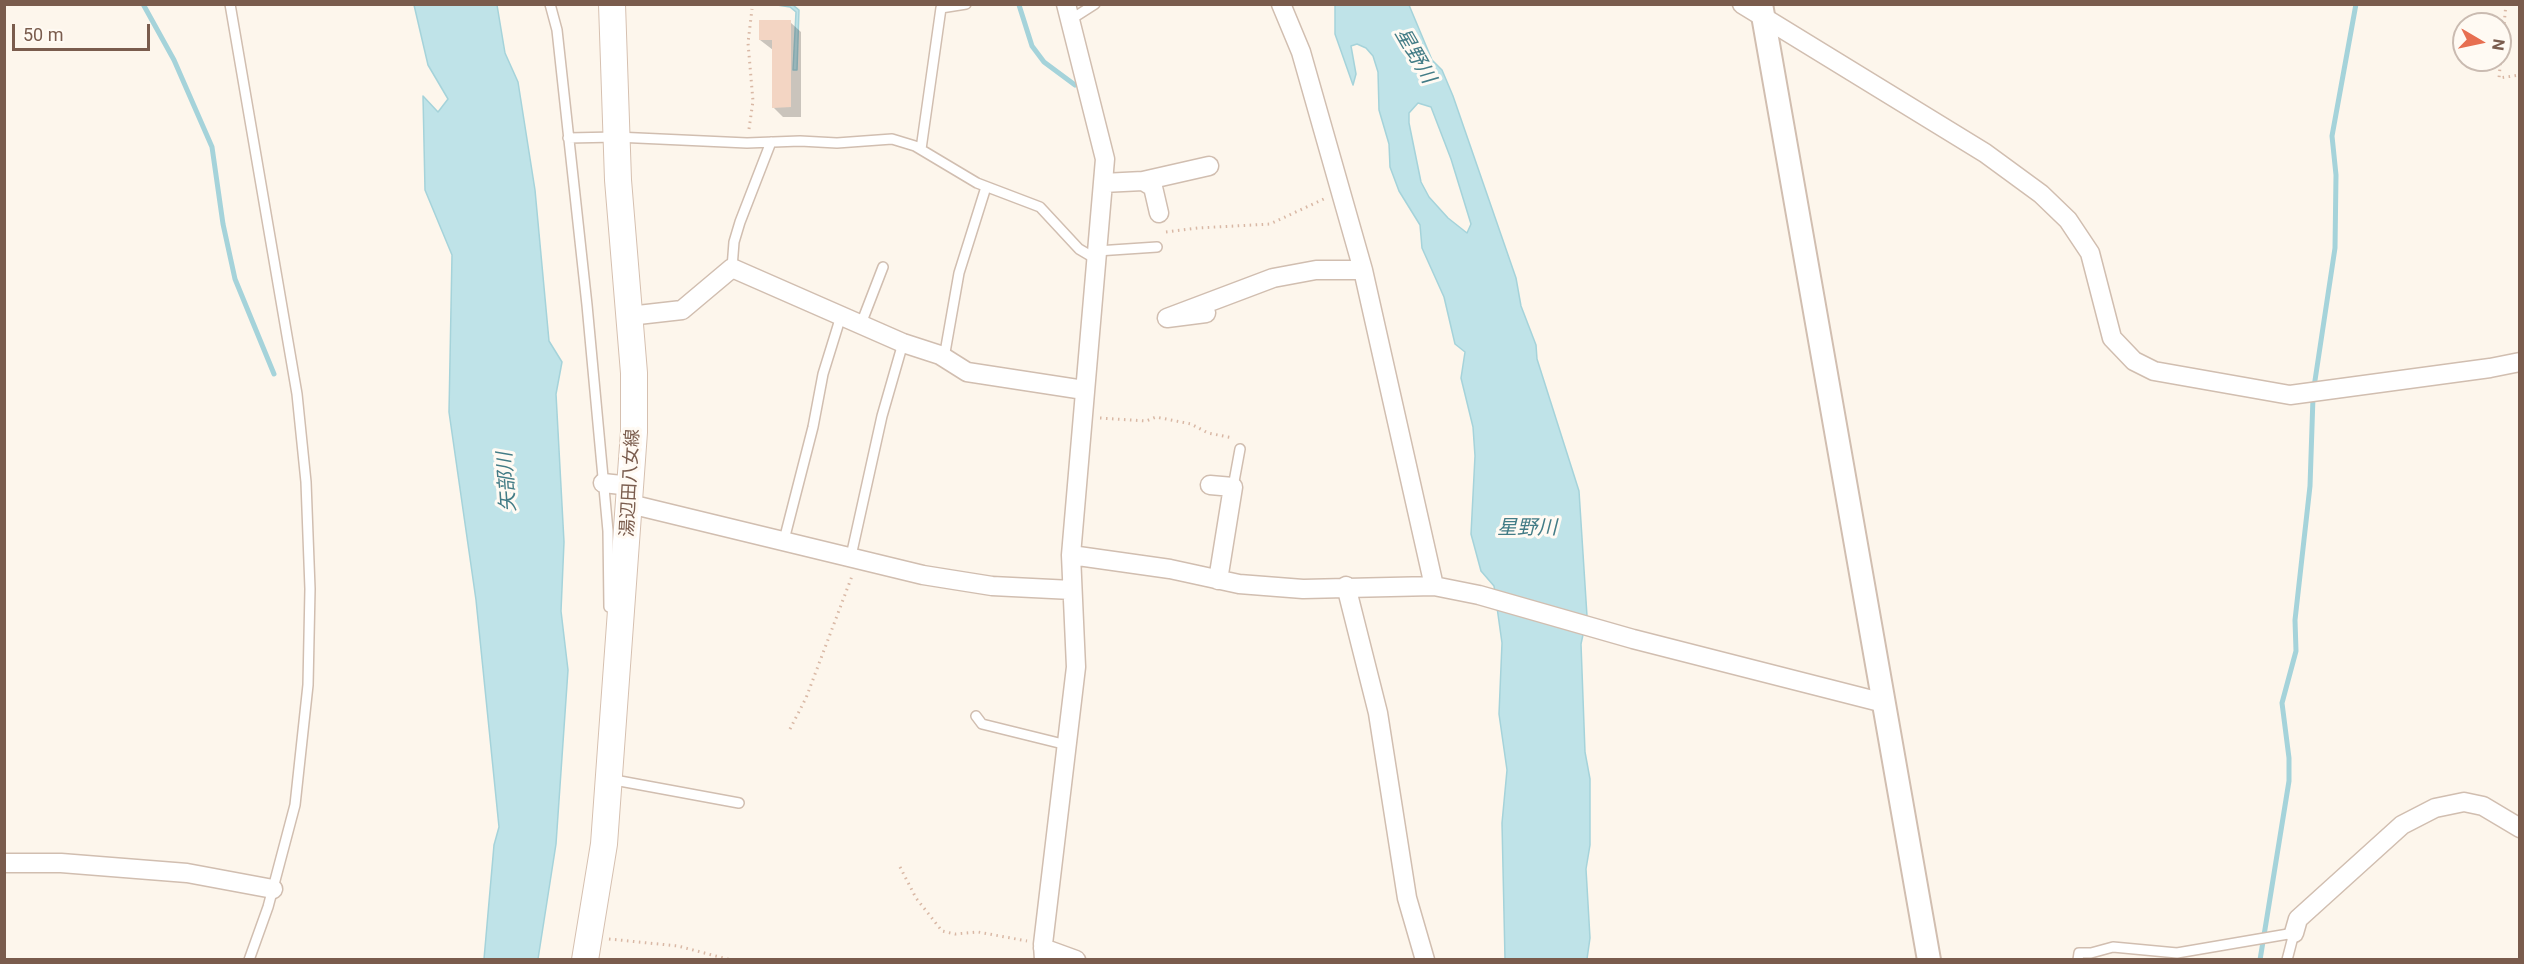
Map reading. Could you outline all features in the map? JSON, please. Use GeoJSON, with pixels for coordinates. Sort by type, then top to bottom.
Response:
{"type":"FeatureCollection","features":[{"type":"Feature","properties":{"kind":"main road","name":"湯辺田八女線"},"geometry":{"type":"LineString","coordinates":[[587,948],[604,844],[631,495],[634,373],[616,137],[612,4]]}},
{"type":"Feature","properties":{"kind":"street"},"geometry":{"type":"LineString","coordinates":[[1281,4],[1301,52],[1363,270],[1434,586]]}},
{"type":"Feature","properties":{"kind":"street"},"geometry":{"type":"LineString","coordinates":[[1742,4],[1762,11],[1802,39],[1985,153],[2041,194],[2068,220],[2090,253],[2112,338],[2134,361],[2154,371],[2290,395],[2490,369],[2520,362]]}},
{"type":"Feature","properties":{"kind":"street"},"geometry":{"type":"LineString","coordinates":[[1762,11],[1929,960]]}},
{"type":"Feature","properties":{"kind":"street"},"geometry":{"type":"LineString","coordinates":[[1068,12],[1105,159],[1071,555],[1076,667],[1043,951],[1076,960]]}},
{"type":"Feature","properties":{"kind":"street"},"geometry":{"type":"LineString","coordinates":[[1103,183],[1143,181],[1209,166]]}},
{"type":"Feature","properties":{"kind":"street"},"geometry":{"type":"LineString","coordinates":[[1143,181],[1153,188],[1159,213]]}},
{"type":"Feature","properties":{"kind":"street"},"geometry":{"type":"LineString","coordinates":[[629,316],[682,310],[732,268],[903,343],[944,358],[967,372],[1084,390]]}},
{"type":"Feature","properties":{"kind":"street"},"geometry":{"type":"LineString","coordinates":[[1206,313],[1167,318],[1273,278],[1316,270],[1363,270]]}},
{"type":"Feature","properties":{"kind":"street"},"geometry":{"type":"LineString","coordinates":[[603,483],[631,495],[784,540],[922,575],[992,586],[1072,590]]}},
{"type":"Feature","properties":{"kind":"street"},"geometry":{"type":"LineString","coordinates":[[1210,485],[1233,487],[1218,580]]}},
{"type":"Feature","properties":{"kind":"street"},"geometry":{"type":"LineString","coordinates":[[1071,555],[1170,569],[1239,584],[1303,589],[1347,586],[1434,586],[1479,595],[1634,639],[1884,703]]}},
{"type":"Feature","properties":{"kind":"street"},"geometry":{"type":"LineString","coordinates":[[1347,586],[1378,713],[1407,898],[1425,960]]}},
{"type":"Feature","properties":{"kind":"street"},"geometry":{"type":"LineString","coordinates":[[2294,933],[2298,919],[2402,825],[2435,808],[2464,801],[2482,806],[2520,828]]}},
{"type":"Feature","properties":{"kind":"street"},"geometry":{"type":"LineString","coordinates":[[4,863],[61,862],[187,873],[273,889]]}},
{"type":"Feature","properties":{"kind":"lane"},"geometry":{"type":"LineString","coordinates":[[230,4],[297,394],[306,482],[310,589],[308,685],[295,805],[273,889],[249,960]]}},
{"type":"Feature","properties":{"kind":"lane"},"geometry":{"type":"LineString","coordinates":[[550,4],[557,30],[587,305],[608,531],[610,630],[616,699]]}},
{"type":"Feature","properties":{"kind":"lane"},"geometry":{"type":"LineString","coordinates":[[921,149],[941,8],[966,4]]}},
{"type":"Feature","properties":{"kind":"lane"},"geometry":{"type":"LineString","coordinates":[[1068,12],[1095,4]]}},
{"type":"Feature","properties":{"kind":"lane"},"geometry":{"type":"LineString","coordinates":[[568,138],[616,137],[747,143],[837,143],[892,138],[921,149],[986,187],[1040,207],[1079,249],[1096,255],[1157,247]]}},
{"type":"Feature","properties":{"kind":"lane"},"geometry":{"type":"LineString","coordinates":[[732,268],[734,242],[740,222],[771,142]]}},
{"type":"Feature","properties":{"kind":"lane"},"geometry":{"type":"LineString","coordinates":[[944,358],[959,273],[986,187]]}},
{"type":"Feature","properties":{"kind":"lane"},"geometry":{"type":"LineString","coordinates":[[861,324],[883,267]]}},
{"type":"Feature","properties":{"kind":"lane"},"geometry":{"type":"LineString","coordinates":[[784,540],[813,427],[823,374],[841,315]]}},
{"type":"Feature","properties":{"kind":"lane"},"geometry":{"type":"LineString","coordinates":[[855,557],[882,416],[903,343]]}},
{"type":"Feature","properties":{"kind":"lane"},"geometry":{"type":"LineString","coordinates":[[1233,487],[1240,449]]}},
{"type":"Feature","properties":{"kind":"lane"},"geometry":{"type":"LineString","coordinates":[[976,716],[982,724],[1066,746]]}},
{"type":"Feature","properties":{"kind":"lane"},"geometry":{"type":"LineString","coordinates":[[609,779],[739,803]]}},
{"type":"Feature","properties":{"kind":"lane"},"geometry":{"type":"LineString","coordinates":[[2078,960],[2079,953],[2091,954],[2113,947],[2176,953],[2294,933],[2287,960]]}},
{"type":"Feature","properties":{"kind":"path"},"geometry":{"type":"LineString","coordinates":[[2506,4],[2499,78],[2520,75]]}},
{"type":"Feature","properties":{"kind":"path"},"geometry":{"type":"LineString","coordinates":[[747,143],[753,101],[748,43],[752,9]]}},
{"type":"Feature","properties":{"kind":"path"},"geometry":{"type":"LineString","coordinates":[[1166,232],[1269,224],[1341,191]]}},
{"type":"Feature","properties":{"kind":"path"},"geometry":{"type":"LineString","coordinates":[[1082,417],[1146,421],[1156,417],[1191,424],[1208,433],[1234,438],[1240,449]]}},
{"type":"Feature","properties":{"kind":"path"},"geometry":{"type":"LineString","coordinates":[[790,729],[806,698],[855,557]]}},
{"type":"Feature","properties":{"kind":"path"},"geometry":{"type":"LineString","coordinates":[[900,867],[916,898],[942,931],[955,934],[978,932],[1043,951]]}},
{"type":"Feature","properties":{"kind":"path"},"geometry":{"type":"LineString","coordinates":[[587,948],[678,946],[731,960]]}},
{"type":"Feature","properties":{"kind":"water","name":"矢部川"},"geometry":{"type":"Polygon","coordinates":[[[414,5],[497,5],[505,53],[518,82],[535,190],[549,341],[562,362],[556,394],[564,542],[561,611],[568,670],[556,844],[538,959],[484,959],[494,845],[499,827],[476,600],[449,412],[452,255],[425,190],[423,96],[438,112],[448,99],[428,65],[414,5]]]}},
{"type":"Feature","properties":{"kind":"water"},"geometry":{"type":"Polygon","coordinates":[[[777,5],[793,5],[799,10],[797,70],[793,70],[796,12],[790,7],[777,5]]]}},
{"type":"Feature","properties":{"kind":"water","name":"星野川"},"geometry":{"type":"Polygon","coordinates":[[[1335,5],[1409,5],[1432,60],[1442,70],[1453,96],[1516,278],[1521,306],[1536,345],[1537,359],[1579,491],[1587,616],[1581,644],[1585,752],[1590,779],[1590,845],[1586,869],[1590,938],[1587,959],[1505,959],[1502,823],[1507,770],[1499,714],[1502,643],[1494,586],[1481,571],[1471,534],[1475,456],[1473,427],[1461,378],[1465,352],[1455,344],[1444,297],[1422,248],[1420,225],[1399,191],[1390,167],[1389,144],[1379,110],[1378,72],[1373,56],[1366,48],[1357,44],[1351,46],[1356,74],[1353,85],[1335,34],[1335,5]],[[1418,103],[1409,113],[1421,182],[1429,197],[1448,218],[1467,233],[1471,224],[1451,159],[1431,107],[1418,103]]]}},
{"type":"Feature","properties":{"kind":"building"},"geometry":{"type":"Polygon","coordinates":[[[759,20],[791,20],[791,107],[772,108],[772,40],[759,40],[759,20]]]}},
{"type":"Feature","properties":{"kind":"waterway"},"geometry":{"type":"LineString","coordinates":[[143,4],[174,60],[212,147],[223,224],[235,279],[274,374]]}},
{"type":"Feature","properties":{"kind":"waterway"},"geometry":{"type":"LineString","coordinates":[[2314,387],[2335,248],[2336,175],[2332,136],[2356,4]]}},
{"type":"Feature","properties":{"kind":"waterway"},"geometry":{"type":"LineString","coordinates":[[1019,5],[1032,46],[1044,62],[1075,85]]}},
{"type":"Feature","properties":{"kind":"waterway"},"geometry":{"type":"LineString","coordinates":[[2260,960],[2289,781],[2289,758],[2282,703],[2296,651],[2295,620],[2310,486],[2313,397]]}}]}
